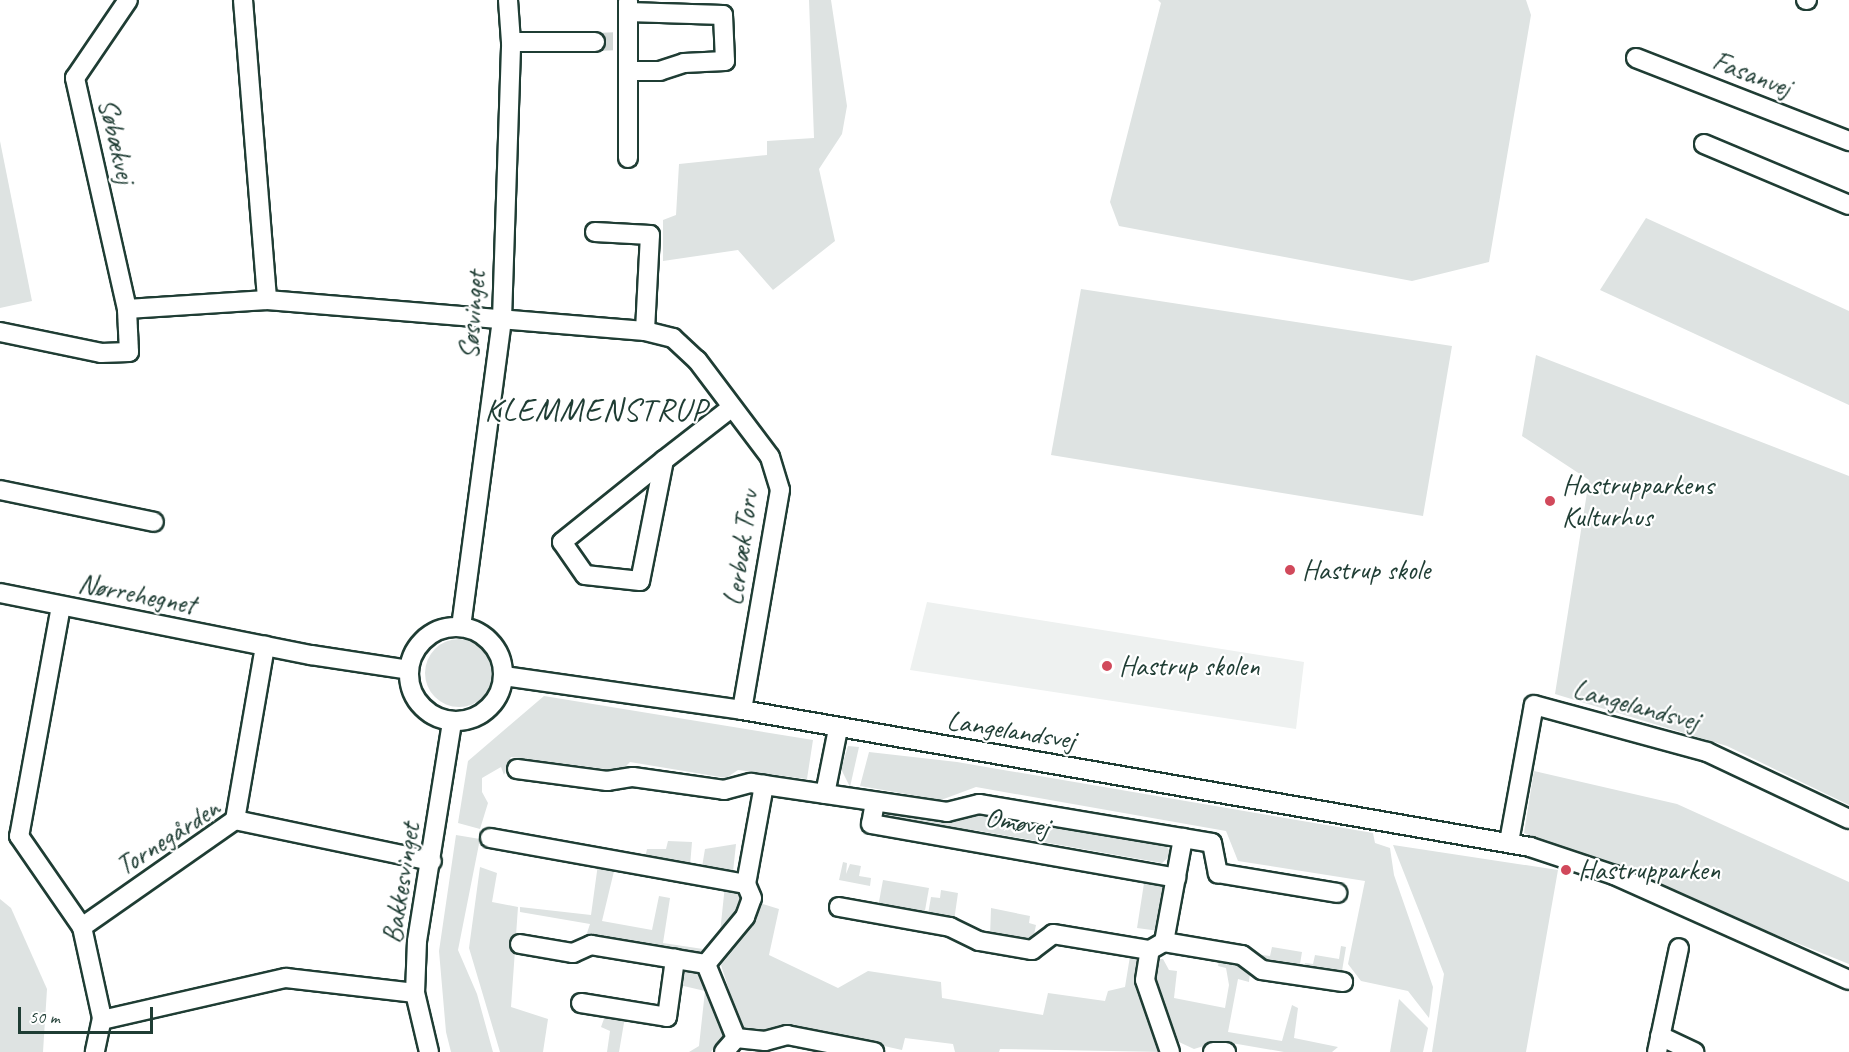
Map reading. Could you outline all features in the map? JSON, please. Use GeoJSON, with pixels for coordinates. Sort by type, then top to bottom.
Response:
{"type":"FeatureCollection","features":[{"type":"Feature","properties":{"kind":"street","name":"Søbækvej"},"geometry":{"type":"LineString","coordinates":[[0,332],[101,353],[129,352],[127,309],[75,78],[128,0]]}},
{"type":"Feature","properties":{"kind":"street"},"geometry":{"type":"LineString","coordinates":[[243,0],[267,300]]}},
{"type":"Feature","properties":{"kind":"street","name":"Søsvinget"},"geometry":{"type":"LineString","coordinates":[[461,627],[502,319],[511,42],[508,0]]}},
{"type":"Feature","properties":{"kind":"street"},"geometry":{"type":"LineString","coordinates":[[628,158],[628,6],[723,15],[725,62],[684,63],[660,71],[629,71]]}},
{"type":"Feature","properties":{"kind":"street"},"geometry":{"type":"LineString","coordinates":[[511,42],[595,42]]}},
{"type":"Feature","properties":{"kind":"street","name":"Fasanvej"},"geometry":{"type":"LineString","coordinates":[[1636,58],[1849,141]]}},
{"type":"Feature","properties":{"kind":"street"},"geometry":{"type":"LineString","coordinates":[[1704,144],[1849,206]]}},
{"type":"Feature","properties":{"kind":"street"},"geometry":{"type":"LineString","coordinates":[[595,232],[650,235],[645,331]]}},
{"type":"Feature","properties":{"kind":"street"},"geometry":{"type":"LineString","coordinates":[[127,309],[267,300],[502,319]]}},
{"type":"Feature","properties":{"kind":"street","name":"Lerbæk Torv"},"geometry":{"type":"LineString","coordinates":[[502,319],[645,331],[673,338],[697,360],[770,457],[780,490],[742,710]]}},
{"type":"Feature","properties":{"kind":"street"},"geometry":{"type":"LineString","coordinates":[[664,460],[640,580],[585,575],[562,542],[664,460],[731,408]]}},
{"type":"Feature","properties":{"kind":"street"},"geometry":{"type":"LineString","coordinates":[[0,490],[154,522]]}},
{"type":"Feature","properties":{"kind":"street","name":"Nørrehegnet"},"geometry":{"type":"LineString","coordinates":[[0,593],[265,646],[409,670]]}},
{"type":"Feature","properties":{"kind":"street"},"geometry":{"type":"LineString","coordinates":[[61,606],[19,837],[82,927],[102,1020],[95,1052]]}},
{"type":"Feature","properties":{"kind":"street"},"geometry":{"type":"LineString","coordinates":[[461,627],[476,631],[491,642],[501,658],[504,676],[500,694],[489,709],[473,719],[452,722],[436,718],[421,707],[412,691],[409,670],[413,654],[424,639],[440,630],[461,627]]}},
{"type":"Feature","properties":{"kind":"street"},"geometry":{"type":"LineString","coordinates":[[235,820],[265,646]]}},
{"type":"Feature","properties":{"kind":"street","name":"Langelandsvej"},"geometry":{"type":"LineString","coordinates":[[504,676],[742,710],[838,729],[1509,842],[1614,875],[1849,980]]}},
{"type":"Feature","properties":{"kind":"street","name":"Langelandsvej"},"geometry":{"type":"LineString","coordinates":[[1509,842],[1534,705],[1707,752],[1849,819]]}},
{"type":"Feature","properties":{"kind":"street","name":"Bakkesvinget"},"geometry":{"type":"LineString","coordinates":[[429,1052],[415,993],[417,941],[432,861],[452,722]]}},
{"type":"Feature","properties":{"kind":"street"},"geometry":{"type":"LineString","coordinates":[[825,794],[838,729]]}},
{"type":"Feature","properties":{"kind":"street","name":"Omøvej"},"geometry":{"type":"LineString","coordinates":[[518,769],[607,781],[633,777],[724,790],[751,783],[764,784],[947,812],[979,804],[1212,843],[1218,873],[1337,893]]}},
{"type":"Feature","properties":{"kind":"street"},"geometry":{"type":"LineString","coordinates":[[706,964],[744,917],[752,898],[746,884],[764,784]]}},
{"type":"Feature","properties":{"kind":"street","name":"Omøvej"},"geometry":{"type":"LineString","coordinates":[[875,802],[871,824],[1176,878]]}},
{"type":"Feature","properties":{"kind":"street","name":"Tornegården"},"geometry":{"type":"LineString","coordinates":[[82,927],[235,820],[432,861]]}},
{"type":"Feature","properties":{"kind":"street"},"geometry":{"type":"LineString","coordinates":[[490,838],[746,884]]}},
{"type":"Feature","properties":{"kind":"street"},"geometry":{"type":"LineString","coordinates":[[1170,1052],[1145,980],[1176,878],[1183,838]]}},
{"type":"Feature","properties":{"kind":"street"},"geometry":{"type":"LineString","coordinates":[[839,907],[950,927],[979,941],[1032,950],[1053,934],[1242,955],[1262,970],[1343,982]]}},
{"type":"Feature","properties":{"kind":"street"},"geometry":{"type":"LineString","coordinates":[[520,944],[573,953],[591,945],[706,964]]}},
{"type":"Feature","properties":{"kind":"street"},"geometry":{"type":"LineString","coordinates":[[1679,948],[1658,1044],[1695,1052]]}},
{"type":"Feature","properties":{"kind":"street"},"geometry":{"type":"LineString","coordinates":[[581,1003],[667,1017],[675,959]]}},
{"type":"Feature","properties":{"kind":"street"},"geometry":{"type":"LineString","coordinates":[[706,964],[736,1038]]}},
{"type":"Feature","properties":{"kind":"street"},"geometry":{"type":"LineString","coordinates":[[102,1020],[286,978],[415,993]]}},
{"type":"Feature","properties":{"kind":"street"},"geometry":{"type":"LineString","coordinates":[[736,1038],[770,1046],[787,1035],[874,1052]]}},
{"type":"Feature","properties":{"kind":"street"},"geometry":{"type":"LineString","coordinates":[[724,1052],[736,1038]]}},
{"type":"Feature","properties":{"kind":"street"},"geometry":{"type":"LineString","coordinates":[[1213,1052],[1226,1052]]}},
{"type":"Feature","properties":{"kind":"shaded area"},"geometry":{"type":"Polygon","coordinates":[[[809,0],[831,0],[847,106],[842,134],[819,169],[835,241],[773,290],[738,250],[663,261],[663,220],[676,215],[679,164],[767,155],[767,141],[814,138],[809,0]]]}},
{"type":"Feature","properties":{"kind":"shaded area"},"geometry":{"type":"Polygon","coordinates":[[[1158,0],[1526,0],[1531,15],[1489,262],[1412,281],[1119,226],[1110,202],[1161,3],[1158,0]]]}},
{"type":"Feature","properties":{"kind":"shaded area"},"geometry":{"type":"Polygon","coordinates":[[[0,141],[32,301],[0,308],[0,141]]]}},
{"type":"Feature","properties":{"kind":"shaded area"},"geometry":{"type":"Polygon","coordinates":[[[1646,218],[1849,311],[1849,405],[1600,290],[1646,218]]]}},
{"type":"Feature","properties":{"kind":"shaded area"},"geometry":{"type":"Polygon","coordinates":[[[1081,289],[1452,346],[1423,516],[1051,455],[1081,289]]]}},
{"type":"Feature","properties":{"kind":"shaded area"},"geometry":{"type":"Polygon","coordinates":[[[1536,355],[1849,476],[1849,805],[1727,746],[1555,694],[1589,480],[1522,436],[1536,355]]]}},
{"type":"Feature","properties":{"kind":"shaded area","name":"Hastrup skolen"},"geometry":{"type":"Polygon","coordinates":[[[927,602],[1304,662],[1296,729],[910,670],[927,602]]]}},
{"type":"Feature","properties":{"kind":"shaded area"},"geometry":{"type":"Polygon","coordinates":[[[452,639],[466,639],[478,644],[488,654],[493,673],[488,692],[478,702],[466,707],[452,707],[440,702],[430,692],[425,680],[425,666],[430,654],[440,644],[452,639]]]}},
{"type":"Feature","properties":{"kind":"shaded area"},"geometry":{"type":"Polygon","coordinates":[[[544,696],[813,740],[807,779],[738,770],[726,778],[630,762],[621,771],[511,757],[504,775],[501,767],[482,778],[482,792],[488,803],[480,829],[458,823],[468,761],[544,696]]]}},
{"type":"Feature","properties":{"kind":"shaded area"},"geometry":{"type":"Polygon","coordinates":[[[848,746],[859,747],[850,787],[841,769],[848,746]]]}},
{"type":"Feature","properties":{"kind":"shaded area"},"geometry":{"type":"Polygon","coordinates":[[[869,752],[957,762],[1373,833],[1375,843],[1390,848],[1394,875],[1433,987],[1429,1018],[1408,991],[1361,981],[1348,964],[1365,881],[1238,861],[1226,831],[976,787],[941,800],[860,786],[869,752]]]}},
{"type":"Feature","properties":{"kind":"shaded area"},"geometry":{"type":"Polygon","coordinates":[[[1534,771],[1677,804],[1849,882],[1849,964],[1524,833],[1534,771]]]}},
{"type":"Feature","properties":{"kind":"shaded area"},"geometry":{"type":"Polygon","coordinates":[[[885,811],[942,821],[976,811],[1165,842],[1171,855],[1162,863],[974,830],[970,834],[883,819],[885,811]]]}},
{"type":"Feature","properties":{"kind":"shaded area"},"geometry":{"type":"Polygon","coordinates":[[[456,835],[480,839],[458,950],[477,994],[493,1052],[451,1052],[446,1032],[439,951],[456,835]]]}},
{"type":"Feature","properties":{"kind":"shaded area"},"geometry":{"type":"Polygon","coordinates":[[[668,841],[692,842],[690,866],[645,858],[647,849],[666,849],[668,841]]]}},
{"type":"Feature","properties":{"kind":"shaded area"},"geometry":{"type":"Polygon","coordinates":[[[736,844],[733,872],[702,867],[705,849],[736,844]]]}},
{"type":"Feature","properties":{"kind":"shaded area"},"geometry":{"type":"Polygon","coordinates":[[[1393,845],[1558,870],[1526,1052],[1432,1052],[1444,974],[1393,845]]]}},
{"type":"Feature","properties":{"kind":"shaded area"},"geometry":{"type":"Polygon","coordinates":[[[843,862],[847,863],[846,874],[850,864],[861,866],[859,876],[871,878],[870,886],[839,880],[843,862]]]}},
{"type":"Feature","properties":{"kind":"shaded area"},"geometry":{"type":"Polygon","coordinates":[[[598,864],[615,867],[602,921],[652,930],[659,896],[670,898],[663,943],[703,949],[700,953],[585,939],[590,924],[520,912],[520,907],[591,915],[598,864]]]}},
{"type":"Feature","properties":{"kind":"shaded area"},"geometry":{"type":"Polygon","coordinates":[[[480,867],[497,873],[492,902],[518,907],[511,1007],[548,1019],[543,1052],[500,1052],[469,948],[480,867]]]}},
{"type":"Feature","properties":{"kind":"shaded area"},"geometry":{"type":"Polygon","coordinates":[[[1145,877],[1165,885],[1159,931],[1137,928],[1145,877]]]}},
{"type":"Feature","properties":{"kind":"shaded area"},"geometry":{"type":"Polygon","coordinates":[[[883,880],[929,888],[924,916],[878,907],[883,880]]]}},
{"type":"Feature","properties":{"kind":"shaded area"},"geometry":{"type":"Polygon","coordinates":[[[725,885],[743,889],[746,898],[720,933],[725,885]]]}},
{"type":"Feature","properties":{"kind":"shaded area"},"geometry":{"type":"Polygon","coordinates":[[[941,890],[958,893],[954,921],[928,914],[931,897],[940,898],[941,890]]]}},
{"type":"Feature","properties":{"kind":"shaded area"},"geometry":{"type":"Polygon","coordinates":[[[0,899],[11,908],[47,989],[43,1052],[0,1052],[0,899]]]}},
{"type":"Feature","properties":{"kind":"shaded area"},"geometry":{"type":"Polygon","coordinates":[[[760,903],[779,909],[769,955],[838,988],[868,971],[941,982],[942,998],[1043,1015],[1048,993],[1105,1001],[1108,991],[1125,987],[1131,950],[1151,952],[1164,1052],[1000,1049],[999,1052],[955,1052],[953,1044],[905,1038],[902,1050],[785,1024],[764,1032],[741,1027],[721,965],[753,926],[760,903]]]}},
{"type":"Feature","properties":{"kind":"shaded area"},"geometry":{"type":"Polygon","coordinates":[[[991,908],[1030,916],[1029,923],[1036,925],[1033,940],[1029,943],[990,936],[991,908]]]}},
{"type":"Feature","properties":{"kind":"shaded area"},"geometry":{"type":"Polygon","coordinates":[[[1341,946],[1346,947],[1341,977],[1303,970],[1305,963],[1313,964],[1315,955],[1339,959],[1341,946]]]}},
{"type":"Feature","properties":{"kind":"shaded area"},"geometry":{"type":"Polygon","coordinates":[[[1272,947],[1302,952],[1299,970],[1263,963],[1262,955],[1270,956],[1272,947]]]}},
{"type":"Feature","properties":{"kind":"shaded area"},"geometry":{"type":"Polygon","coordinates":[[[1220,957],[1241,960],[1250,972],[1249,982],[1238,979],[1228,1032],[1282,1041],[1292,1005],[1298,1008],[1294,1038],[1338,1047],[1332,1052],[1284,1052],[1220,1041],[1194,1049],[1179,1042],[1156,981],[1159,959],[1163,959],[1169,970],[1177,971],[1174,998],[1225,1008],[1229,985],[1226,968],[1218,966],[1220,957]]]}},
{"type":"Feature","properties":{"kind":"shaded area"},"geometry":{"type":"Polygon","coordinates":[[[679,964],[701,970],[725,1033],[711,1052],[689,1052],[699,1046],[705,991],[675,984],[679,964]]]}},
{"type":"Feature","properties":{"kind":"shaded area"},"geometry":{"type":"Polygon","coordinates":[[[1399,999],[1428,1028],[1423,1052],[1390,1052],[1399,999]]]}},
{"type":"Feature","properties":{"kind":"shaded area"},"geometry":{"type":"Polygon","coordinates":[[[605,1016],[625,1017],[619,1052],[607,1052],[610,1031],[601,1027],[605,1016]]]}},
{"type":"Feature","properties":{"kind":"tunnel"},"geometry":{"type":"LineString","coordinates":[[595,42],[628,41]]}},
{"type":"Feature","properties":{"kind":"place","name":"Hastrupparkens Kulturhus"},"geometry":{"type":"Point","coordinates":[1550,501]}},
{"type":"Feature","properties":{"kind":"place","name":"Hastrup skole"},"geometry":{"type":"Point","coordinates":[1290,570]}},
{"type":"Feature","properties":{"kind":"place","name":"Hastrup skolen"},"geometry":{"type":"Point","coordinates":[1107,666]}},
{"type":"Feature","properties":{"kind":"place","name":"Hastrupparken"},"geometry":{"type":"Point","coordinates":[1566,870]}},
{"type":"Feature","properties":{"kind":"district","name":"KLEMMENSTRUP"},"geometry":{"type":"Point","coordinates":[596,410]}}]}
